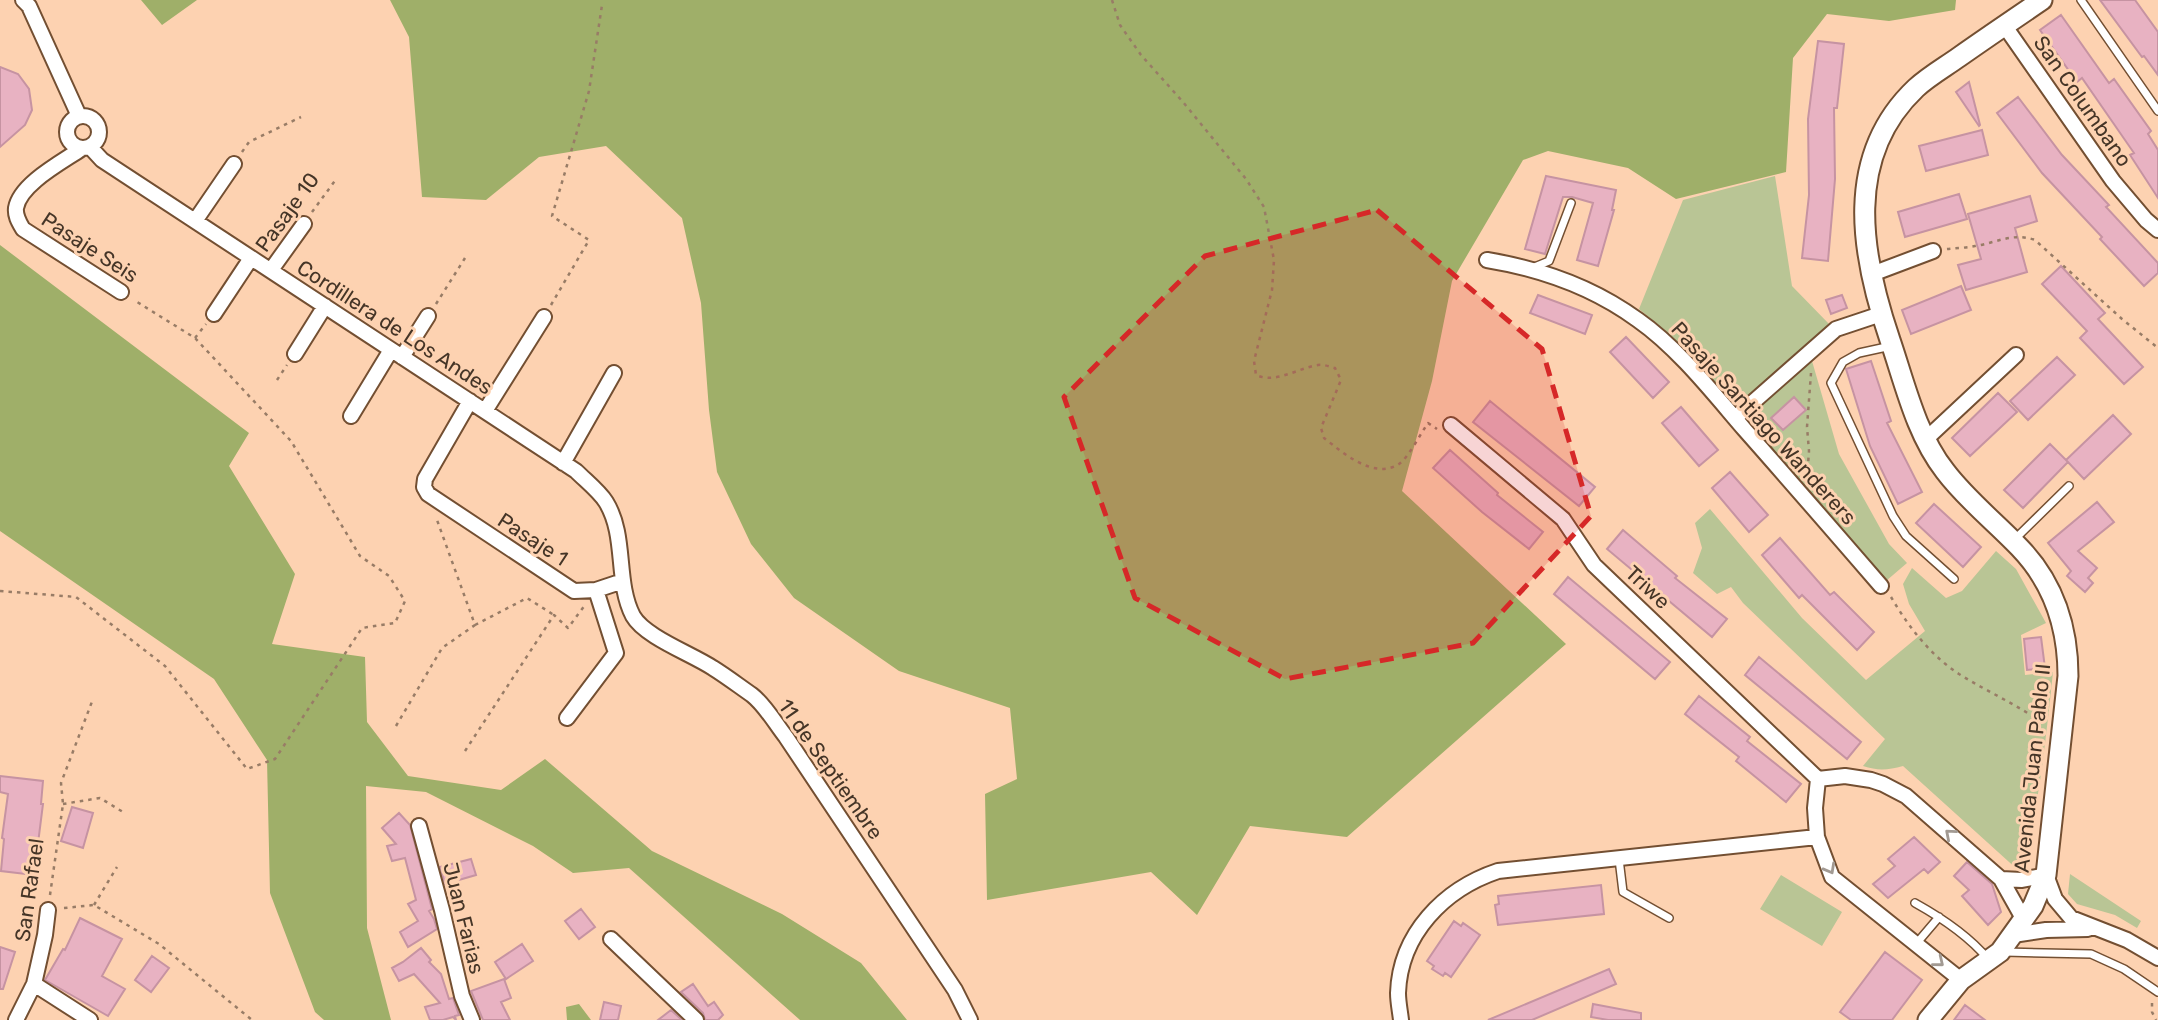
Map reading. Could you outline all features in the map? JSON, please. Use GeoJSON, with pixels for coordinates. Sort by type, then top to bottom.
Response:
{"type":"FeatureCollection","features":[{"type":"Feature","properties":{"kind":"street"},"geometry":{"type":"LineString","coordinates":[[23,0],[29,6],[79,116],[89,117],[96,123],[99,132],[97,141],[85,148]]}},
{"type":"Feature","properties":{"kind":"street","name":"Avenida Juan Pablo II"},"geometry":{"type":"LineString","coordinates":[[1928,1020],[1961,979],[1994,956],[2018,927],[2033,906],[2046,875],[2068,658],[2062,621],[2048,587],[2030,559],[1969,499],[1946,472],[1925,440],[1881,314],[1866,239],[1864,193],[1874,153],[1882,134],[1906,99],[1924,82],[2042,0]]}},
{"type":"Feature","properties":{"kind":"street","name":"San Columbano"},"geometry":{"type":"LineString","coordinates":[[2004,25],[2113,181],[2158,230]]}},
{"type":"Feature","properties":{"kind":"street","name":"Cordillera de Los Andes"},"geometry":{"type":"LineString","coordinates":[[79,116],[71,121],[67,128],[67,138],[72,145],[85,148],[576,471],[606,501],[617,532],[623,581]]}},
{"type":"Feature","properties":{"kind":"street","name":"Pasaje Seis"},"geometry":{"type":"LineString","coordinates":[[85,148],[33,182],[16,208],[17,219],[23,229],[121,292]]}},
{"type":"Feature","properties":{"kind":"street"},"geometry":{"type":"LineString","coordinates":[[195,221],[234,164]]}},
{"type":"Feature","properties":{"kind":"street","name":"Pasaje 10"},"geometry":{"type":"LineString","coordinates":[[271,270],[304,224]]}},
{"type":"Feature","properties":{"kind":"street"},"geometry":{"type":"LineString","coordinates":[[1872,274],[1933,251]]}},
{"type":"Feature","properties":{"kind":"street"},"geometry":{"type":"LineString","coordinates":[[214,314],[251,258]]}},
{"type":"Feature","properties":{"kind":"street","name":"Pasaje Santiago Wanderers"},"geometry":{"type":"LineString","coordinates":[[1487,260],[1531,268],[1575,284],[1597,294],[1658,335],[1735,418],[1881,586]]}},
{"type":"Feature","properties":{"kind":"street"},"geometry":{"type":"LineString","coordinates":[[295,354],[326,306]]}},
{"type":"Feature","properties":{"kind":"street"},"geometry":{"type":"LineString","coordinates":[[1735,418],[1836,329],[1881,314]]}},
{"type":"Feature","properties":{"kind":"street"},"geometry":{"type":"LineString","coordinates":[[351,416],[428,316]]}},
{"type":"Feature","properties":{"kind":"street"},"geometry":{"type":"LineString","coordinates":[[485,411],[544,317]]}},
{"type":"Feature","properties":{"kind":"street"},"geometry":{"type":"LineString","coordinates":[[1925,440],[2015,355]]}},
{"type":"Feature","properties":{"kind":"street"},"geometry":{"type":"LineString","coordinates":[[563,463],[614,373]]}},
{"type":"Feature","properties":{"kind":"street"},"geometry":{"type":"LineString","coordinates":[[428,494],[424,487],[425,479],[470,401]]}},
{"type":"Feature","properties":{"kind":"street","name":"Triwe"},"geometry":{"type":"LineString","coordinates":[[1451,425],[1563,519],[1594,565],[1818,779]]}},
{"type":"Feature","properties":{"kind":"street","name":"Pasaje 1"},"geometry":{"type":"LineString","coordinates":[[428,494],[574,591],[596,590],[623,581]]}},
{"type":"Feature","properties":{"kind":"street","name":"11 de Septiembre"},"geometry":{"type":"LineString","coordinates":[[623,581],[633,615],[644,629],[713,668],[756,698],[786,737],[955,990],[970,1020]]}},
{"type":"Feature","properties":{"kind":"street"},"geometry":{"type":"LineString","coordinates":[[567,718],[616,653],[596,590]]}},
{"type":"Feature","properties":{"kind":"street"},"geometry":{"type":"LineString","coordinates":[[1961,979],[1832,877],[1817,837],[1815,808],[1818,779],[1858,777],[1883,784],[1906,796],[2001,878],[2018,927],[2046,930],[2094,929]]}},
{"type":"Feature","properties":{"kind":"street","name":"Juan Farias"},"geometry":{"type":"LineString","coordinates":[[419,826],[462,996],[472,1020]]}},
{"type":"Feature","properties":{"kind":"street"},"geometry":{"type":"LineString","coordinates":[[1401,1020],[1398,995],[1400,977],[1411,943],[1431,913],[1455,891],[1483,876],[1498,871],[1817,837]]}},
{"type":"Feature","properties":{"kind":"street"},"geometry":{"type":"LineString","coordinates":[[2001,878],[2022,880],[2046,875],[2055,900],[2071,918],[2127,940],[2158,958]]}},
{"type":"Feature","properties":{"kind":"street","name":"San Rafael"},"geometry":{"type":"LineString","coordinates":[[16,1020],[34,984],[46,935],[48,910]]}},
{"type":"Feature","properties":{"kind":"street"},"geometry":{"type":"LineString","coordinates":[[611,939],[696,1020]]}},
{"type":"Feature","properties":{"kind":"street"},"geometry":{"type":"LineString","coordinates":[[34,984],[90,1020]]}},
{"type":"Feature","properties":{"kind":"lane"},"geometry":{"type":"LineString","coordinates":[[2081,0],[2158,111]]}},
{"type":"Feature","properties":{"kind":"lane"},"geometry":{"type":"LineString","coordinates":[[1531,268],[1549,261],[1571,203]]}},
{"type":"Feature","properties":{"kind":"lane"},"geometry":{"type":"LineString","coordinates":[[1891,345],[1858,353],[1843,362],[1831,383],[1893,516],[1906,536],[1954,579]]}},
{"type":"Feature","properties":{"kind":"lane"},"geometry":{"type":"LineString","coordinates":[[2013,541],[2069,486]]}},
{"type":"Feature","properties":{"kind":"lane"},"geometry":{"type":"LineString","coordinates":[[1619,859],[1623,892],[1669,918]]}},
{"type":"Feature","properties":{"kind":"lane"},"geometry":{"type":"LineString","coordinates":[[1915,903],[1994,956],[2091,954],[2124,969],[2155,990]]}},
{"type":"Feature","properties":{"kind":"lane"},"geometry":{"type":"LineString","coordinates":[[1916,944],[1939,917]]}},
{"type":"Feature","properties":{"kind":"path"},"geometry":{"type":"LineString","coordinates":[[1112,0],[1120,25],[1141,55],[1183,102],[1264,207],[1274,260],[1272,290],[1254,360],[1256,375],[1264,379],[1320,364],[1335,368],[1341,380],[1321,428],[1324,438],[1374,469],[1401,464],[1428,423],[1444,434],[1451,425]]}},
{"type":"Feature","properties":{"kind":"path"},"geometry":{"type":"LineString","coordinates":[[544,317],[589,240],[552,216],[589,91],[602,5]]}},
{"type":"Feature","properties":{"kind":"path"},"geometry":{"type":"LineString","coordinates":[[234,164],[249,142],[301,117]]}},
{"type":"Feature","properties":{"kind":"path","name":"Pasaje 10"},"geometry":{"type":"LineString","coordinates":[[304,224],[337,178]]}},
{"type":"Feature","properties":{"kind":"path"},"geometry":{"type":"LineString","coordinates":[[1933,251],[1976,246],[2014,236],[2035,240],[2158,348]]}},
{"type":"Feature","properties":{"kind":"path"},"geometry":{"type":"LineString","coordinates":[[428,316],[465,257]]}},
{"type":"Feature","properties":{"kind":"path","name":"Pasaje Seis"},"geometry":{"type":"LineString","coordinates":[[0,591],[76,597],[165,666],[247,769],[275,759],[362,628],[395,623],[405,601],[389,576],[360,556],[291,441],[195,338],[121,292]]}},
{"type":"Feature","properties":{"kind":"path"},"geometry":{"type":"LineString","coordinates":[[1807,482],[1812,364]]}},
{"type":"Feature","properties":{"kind":"path"},"geometry":{"type":"LineString","coordinates":[[428,494],[475,625]]}},
{"type":"Feature","properties":{"kind":"path"},"geometry":{"type":"LineString","coordinates":[[1881,586],[1924,644],[1938,658],[1959,674],[2034,717],[2050,721]]}},
{"type":"Feature","properties":{"kind":"path"},"geometry":{"type":"LineString","coordinates":[[396,726],[442,648],[475,625],[527,598],[554,615],[568,628],[596,590]]}},
{"type":"Feature","properties":{"kind":"path"},"geometry":{"type":"LineString","coordinates":[[465,751],[554,615]]}},
{"type":"Feature","properties":{"kind":"path","name":"San Rafael"},"geometry":{"type":"LineString","coordinates":[[48,910],[63,804],[61,783],[93,699]]}},
{"type":"Feature","properties":{"kind":"path"},"geometry":{"type":"LineString","coordinates":[[63,804],[100,798],[123,812]]}},
{"type":"Feature","properties":{"kind":"path"},"geometry":{"type":"LineString","coordinates":[[94,905],[117,867]]}},
{"type":"Feature","properties":{"kind":"path"},"geometry":{"type":"LineString","coordinates":[[48,910],[94,905],[159,944],[252,1020]]}},
{"type":"Feature","properties":{"kind":"path"},"geometry":{"type":"LineString","coordinates":[[2155,990],[2152,1012],[2156,1020]]}},
{"type":"Feature","properties":{"kind":"highlighted area"},"geometry":{"type":"Polygon","coordinates":[[[1377,210],[1542,349],[1591,516],[1473,643],[1285,679],[1135,598],[1064,397],[1205,256],[1377,210]]]}},
{"type":"Feature","properties":{"kind":"green space"},"geometry":{"type":"Polygon","coordinates":[[[141,0],[197,0],[162,25],[141,0]]]}},
{"type":"Feature","properties":{"kind":"green space"},"geometry":{"type":"Polygon","coordinates":[[[390,0],[1956,0],[1955,10],[1889,21],[1827,14],[1793,58],[1786,172],[1676,199],[1628,168],[1548,151],[1523,160],[1452,281],[1432,381],[1402,491],[1566,644],[1347,837],[1250,826],[1197,915],[1151,872],[987,900],[985,794],[1017,779],[1010,708],[899,671],[794,598],[751,544],[717,472],[709,410],[701,303],[682,218],[606,146],[539,157],[486,200],[422,197],[409,37],[390,0]]]}},
{"type":"Feature","properties":{"kind":"green space"},"geometry":{"type":"Polygon","coordinates":[[[1775,176],[1792,286],[1830,325],[1743,402],[1725,395],[1667,332],[1639,309],[1683,200],[1775,176]]]}},
{"type":"Feature","properties":{"kind":"green space"},"geometry":{"type":"Polygon","coordinates":[[[0,245],[249,433],[229,466],[295,574],[272,644],[365,657],[367,722],[408,776],[501,790],[545,759],[652,851],[782,914],[861,963],[907,1020],[800,1020],[629,868],[573,873],[533,846],[426,792],[366,786],[367,928],[391,1020],[324,1020],[315,1012],[270,893],[267,760],[214,679],[0,531],[0,245]]]}},
{"type":"Feature","properties":{"kind":"green space"},"geometry":{"type":"Polygon","coordinates":[[[1812,361],[1839,454],[1889,544],[1907,563],[1886,581],[1752,427],[1753,412],[1812,361]]]}},
{"type":"Feature","properties":{"kind":"green space"},"geometry":{"type":"Polygon","coordinates":[[[1710,509],[1802,618],[1866,680],[1925,631],[1909,604],[1903,584],[1912,568],[1946,598],[1962,591],[1996,551],[2016,569],[2046,623],[2021,635],[2025,675],[2053,672],[2038,796],[2023,868],[2019,871],[1903,766],[1873,769],[1863,766],[1885,739],[1743,603],[1731,587],[1717,594],[1693,573],[1702,548],[1695,523],[1710,509]]]}},
{"type":"Feature","properties":{"kind":"green space"},"geometry":{"type":"Polygon","coordinates":[[[2070,874],[2141,921],[2137,928],[2115,915],[2077,904],[2068,894],[2070,874]]]}},
{"type":"Feature","properties":{"kind":"green space"},"geometry":{"type":"Polygon","coordinates":[[[1781,875],[1842,912],[1822,946],[1760,909],[1781,875]]]}},
{"type":"Feature","properties":{"kind":"green space"},"geometry":{"type":"Polygon","coordinates":[[[579,1004],[591,1020],[567,1020],[566,1007],[579,1004]]]}},
{"type":"Feature","properties":{"kind":"building"},"geometry":{"type":"Polygon","coordinates":[[[2100,0],[2135,0],[2158,32],[2158,75],[2144,56],[2142,57],[2100,0]]]}},
{"type":"Feature","properties":{"kind":"building"},"geometry":{"type":"Polygon","coordinates":[[[2061,15],[2109,83],[2114,79],[2151,131],[2148,134],[2158,150],[2158,198],[2130,155],[2134,153],[2082,78],[2077,82],[2040,30],[2061,15]]]}},
{"type":"Feature","properties":{"kind":"building"},"geometry":{"type":"Polygon","coordinates":[[[1818,41],[1844,44],[1837,108],[1834,108],[1835,179],[1828,261],[1802,258],[1809,195],[1808,119],[1818,41]]]}},
{"type":"Feature","properties":{"kind":"building"},"geometry":{"type":"Polygon","coordinates":[[[0,67],[18,74],[29,89],[32,110],[25,125],[0,147],[0,67]]]}},
{"type":"Feature","properties":{"kind":"building"},"geometry":{"type":"Polygon","coordinates":[[[1969,82],[1980,125],[1979,126],[1956,92],[1969,82]]]}},
{"type":"Feature","properties":{"kind":"building"},"geometry":{"type":"Polygon","coordinates":[[[2018,97],[2062,155],[2158,263],[2158,273],[2144,286],[2042,173],[1997,113],[2018,97]]]}},
{"type":"Feature","properties":{"kind":"building"},"geometry":{"type":"Polygon","coordinates":[[[1982,130],[1988,155],[1926,171],[1919,146],[1982,130]]]}},
{"type":"Feature","properties":{"kind":"building"},"geometry":{"type":"Polygon","coordinates":[[[1546,176],[1616,190],[1614,210],[1598,266],[1577,260],[1593,203],[1572,197],[1563,197],[1545,254],[1525,249],[1546,176]]]}},
{"type":"Feature","properties":{"kind":"building"},"geometry":{"type":"Polygon","coordinates":[[[1959,194],[1967,219],[1905,237],[1898,212],[1959,194]]]}},
{"type":"Feature","properties":{"kind":"building"},"geometry":{"type":"Polygon","coordinates":[[[2030,196],[2037,221],[2015,228],[2027,272],[1966,290],[1958,265],[1981,259],[1968,214],[2030,196]]]}},
{"type":"Feature","properties":{"kind":"building"},"geometry":{"type":"Polygon","coordinates":[[[2061,266],[2105,313],[2098,319],[2143,367],[2124,384],[2080,338],[2087,331],[2042,284],[2061,266]]]}},
{"type":"Feature","properties":{"kind":"building"},"geometry":{"type":"Polygon","coordinates":[[[1961,286],[1971,310],[1911,334],[1902,310],[1961,286]]]}},
{"type":"Feature","properties":{"kind":"building"},"geometry":{"type":"Polygon","coordinates":[[[1538,295],[1592,315],[1585,334],[1530,313],[1538,295]]]}},
{"type":"Feature","properties":{"kind":"building"},"geometry":{"type":"Polygon","coordinates":[[[1842,295],[1847,308],[1831,314],[1826,300],[1842,295]]]}},
{"type":"Feature","properties":{"kind":"building"},"geometry":{"type":"Polygon","coordinates":[[[1626,337],[1669,382],[1653,398],[1610,352],[1626,337]]]}},
{"type":"Feature","properties":{"kind":"building"},"geometry":{"type":"Polygon","coordinates":[[[2057,357],[2075,375],[2028,420],[2010,401],[2057,357]]]}},
{"type":"Feature","properties":{"kind":"building"},"geometry":{"type":"Polygon","coordinates":[[[1871,361],[1891,421],[1887,423],[1922,492],[1898,504],[1870,446],[1846,369],[1871,361]]]}},
{"type":"Feature","properties":{"kind":"building"},"geometry":{"type":"Polygon","coordinates":[[[1998,393],[2017,412],[1970,456],[1952,438],[1998,393]]]}},
{"type":"Feature","properties":{"kind":"building"},"geometry":{"type":"Polygon","coordinates":[[[1794,397],[1806,410],[1783,430],[1771,418],[1794,397]]]}},
{"type":"Feature","properties":{"kind":"building"},"geometry":{"type":"Polygon","coordinates":[[[1490,401],[1595,487],[1579,506],[1473,422],[1490,401]]]}},
{"type":"Feature","properties":{"kind":"building"},"geometry":{"type":"Polygon","coordinates":[[[1681,407],[1718,450],[1699,466],[1662,423],[1681,407]]]}},
{"type":"Feature","properties":{"kind":"building"},"geometry":{"type":"Polygon","coordinates":[[[2113,415],[2131,434],[2084,479],[2066,460],[2113,415]]]}},
{"type":"Feature","properties":{"kind":"building"},"geometry":{"type":"Polygon","coordinates":[[[2050,444],[2068,462],[2023,508],[2004,490],[2050,444]]]}},
{"type":"Feature","properties":{"kind":"building"},"geometry":{"type":"Polygon","coordinates":[[[1450,450],[1498,493],[1497,495],[1543,532],[1529,549],[1433,468],[1450,450]]]}},
{"type":"Feature","properties":{"kind":"building"},"geometry":{"type":"Polygon","coordinates":[[[1730,472],[1768,515],[1749,532],[1712,488],[1730,472]]]}},
{"type":"Feature","properties":{"kind":"building"},"geometry":{"type":"Polygon","coordinates":[[[2097,502],[2114,522],[2078,551],[2097,568],[2088,578],[2093,583],[2085,592],[2067,576],[2071,571],[2048,543],[2097,502]]]}},
{"type":"Feature","properties":{"kind":"building"},"geometry":{"type":"Polygon","coordinates":[[[1934,504],[1981,547],[1963,567],[1916,523],[1934,504]]]}},
{"type":"Feature","properties":{"kind":"building"},"geometry":{"type":"Polygon","coordinates":[[[1623,530],[1677,576],[1675,578],[1727,619],[1712,637],[1607,549],[1623,530]]]}},
{"type":"Feature","properties":{"kind":"building"},"geometry":{"type":"Polygon","coordinates":[[[1780,538],[1830,595],[1834,592],[1874,632],[1857,650],[1802,595],[1799,598],[1762,555],[1780,538]]]}},
{"type":"Feature","properties":{"kind":"building"},"geometry":{"type":"Polygon","coordinates":[[[1568,577],[1670,662],[1655,679],[1554,594],[1568,577]]]}},
{"type":"Feature","properties":{"kind":"building"},"geometry":{"type":"Polygon","coordinates":[[[2041,637],[2045,668],[2027,670],[2024,639],[2041,637]]]}},
{"type":"Feature","properties":{"kind":"building"},"geometry":{"type":"Polygon","coordinates":[[[1759,657],[1861,742],[1847,759],[1745,675],[1759,657]]]}},
{"type":"Feature","properties":{"kind":"building"},"geometry":{"type":"Polygon","coordinates":[[[1699,696],[1750,737],[1747,741],[1801,784],[1786,802],[1736,761],[1739,757],[1685,714],[1699,696]]]}},
{"type":"Feature","properties":{"kind":"building"},"geometry":{"type":"Polygon","coordinates":[[[0,776],[43,781],[43,804],[34,875],[1,871],[8,794],[0,792],[0,776]]]}},
{"type":"Feature","properties":{"kind":"building"},"geometry":{"type":"Polygon","coordinates":[[[72,807],[93,813],[83,848],[61,841],[72,807]]]}},
{"type":"Feature","properties":{"kind":"building"},"geometry":{"type":"Polygon","coordinates":[[[399,813],[410,825],[432,909],[429,911],[437,929],[408,947],[400,932],[418,921],[408,904],[416,900],[405,858],[392,861],[387,846],[396,844],[382,828],[399,813]]]}},
{"type":"Feature","properties":{"kind":"building"},"geometry":{"type":"Polygon","coordinates":[[[1914,837],[1940,862],[1928,873],[1924,869],[1888,898],[1873,884],[1895,866],[1888,859],[1914,837]]]}},
{"type":"Feature","properties":{"kind":"building"},"geometry":{"type":"Polygon","coordinates":[[[471,859],[476,875],[445,884],[440,867],[471,859]]]}},
{"type":"Feature","properties":{"kind":"building"},"geometry":{"type":"Polygon","coordinates":[[[1967,862],[1992,884],[2001,912],[1988,925],[1962,896],[1969,890],[1954,876],[1967,862]]]}},
{"type":"Feature","properties":{"kind":"building"},"geometry":{"type":"Polygon","coordinates":[[[1601,885],[1604,914],[1498,925],[1495,905],[1499,904],[1498,896],[1601,885]]]}},
{"type":"Feature","properties":{"kind":"building"},"geometry":{"type":"Polygon","coordinates":[[[581,909],[595,927],[579,939],[565,921],[581,909]]]}},
{"type":"Feature","properties":{"kind":"building"},"geometry":{"type":"Polygon","coordinates":[[[80,918],[122,939],[102,976],[125,989],[108,1016],[45,980],[63,949],[65,950],[80,918]]]}},
{"type":"Feature","properties":{"kind":"building"},"geometry":{"type":"Polygon","coordinates":[[[1454,921],[1461,926],[1463,923],[1480,935],[1451,977],[1445,973],[1443,976],[1432,969],[1434,966],[1427,961],[1454,921]]]}},
{"type":"Feature","properties":{"kind":"building"},"geometry":{"type":"Polygon","coordinates":[[[522,944],[533,961],[506,979],[495,962],[522,944]]]}},
{"type":"Feature","properties":{"kind":"building"},"geometry":{"type":"Polygon","coordinates":[[[0,947],[15,952],[3,989],[0,989],[0,947]]]}},
{"type":"Feature","properties":{"kind":"building"},"geometry":{"type":"Polygon","coordinates":[[[421,948],[431,960],[429,962],[441,974],[449,999],[453,998],[459,1015],[455,1016],[456,1020],[453,1017],[430,1020],[425,1007],[440,1003],[414,974],[399,981],[392,968],[421,948]]]}},
{"type":"Feature","properties":{"kind":"building"},"geometry":{"type":"Polygon","coordinates":[[[1885,952],[1922,980],[1892,1020],[1851,1020],[1840,1012],[1885,952]]]}},
{"type":"Feature","properties":{"kind":"building"},"geometry":{"type":"Polygon","coordinates":[[[152,956],[169,968],[151,992],[135,980],[152,956]]]}},
{"type":"Feature","properties":{"kind":"building"},"geometry":{"type":"Polygon","coordinates":[[[1609,969],[1616,984],[1532,1020],[1488,1020],[1609,969]]]}},
{"type":"Feature","properties":{"kind":"building"},"geometry":{"type":"Polygon","coordinates":[[[504,979],[511,998],[501,1002],[510,1020],[483,1020],[471,991],[504,979]]]}},
{"type":"Feature","properties":{"kind":"building"},"geometry":{"type":"Polygon","coordinates":[[[693,984],[708,1006],[714,1002],[723,1015],[718,1020],[705,1020],[703,1013],[681,992],[693,984]]]}},
{"type":"Feature","properties":{"kind":"building"},"geometry":{"type":"Polygon","coordinates":[[[604,1002],[621,1006],[618,1020],[600,1020],[604,1002]]]}},
{"type":"Feature","properties":{"kind":"building"},"geometry":{"type":"Polygon","coordinates":[[[1593,1004],[1641,1013],[1641,1020],[1591,1017],[1593,1004]]]}},
{"type":"Feature","properties":{"kind":"building"},"geometry":{"type":"Polygon","coordinates":[[[1965,1005],[1985,1020],[1954,1020],[1965,1005]]]}},
{"type":"Feature","properties":{"kind":"building"},"geometry":{"type":"Polygon","coordinates":[[[671,1010],[682,1020],[658,1020],[671,1010]]]}}]}
